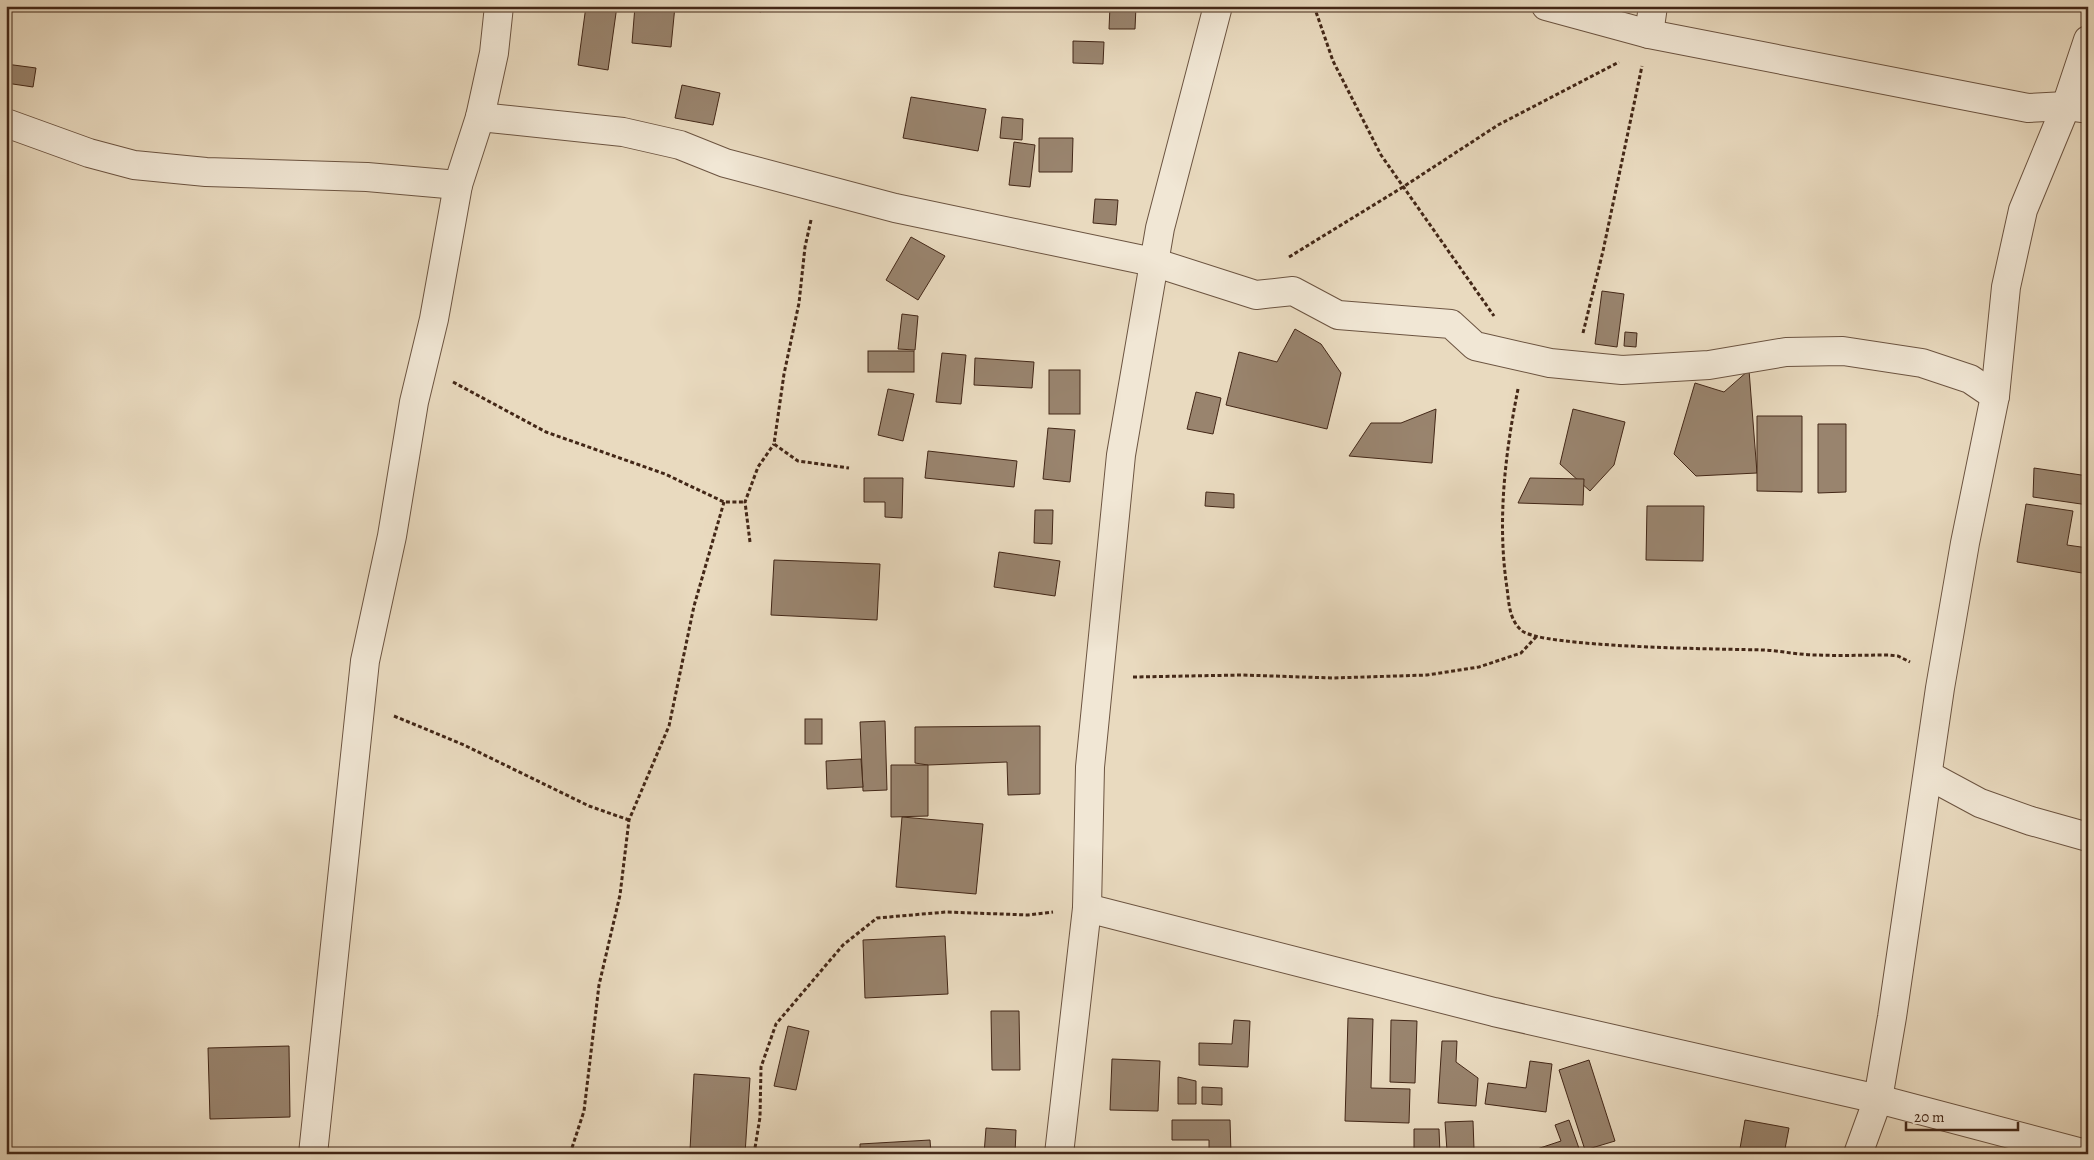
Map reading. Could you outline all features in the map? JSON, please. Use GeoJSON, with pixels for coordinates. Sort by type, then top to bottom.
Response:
{"type":"FeatureCollection","features":[{"type":"Feature","properties":{"kind":"street"},"geometry":{"type":"LineString","coordinates":[[313,1154],[365,661],[392,536],[414,402],[434,319],[458,185],[480,117],[494,53],[499,6]]}},
{"type":"Feature","properties":{"kind":"street"},"geometry":{"type":"LineString","coordinates":[[1060,1154],[1086,908],[1090,767],[1121,455],[1160,228],[1218,6]]}},
{"type":"Feature","properties":{"kind":"street"},"geometry":{"type":"LineString","coordinates":[[1546,6],[1649,34],[2028,108],[2077,108]]}},
{"type":"Feature","properties":{"kind":"street"},"geometry":{"type":"LineString","coordinates":[[1649,34],[1653,6]]}},
{"type":"Feature","properties":{"kind":"street"},"geometry":{"type":"LineString","coordinates":[[1858,1154],[1878,1100],[1940,688],[1965,543],[1995,396],[2006,287],[2023,210],[2077,108],[2088,40]]}},
{"type":"Feature","properties":{"kind":"street"},"geometry":{"type":"LineString","coordinates":[[480,117],[623,132],[680,144],[725,162],[895,208],[1153,262],[1256,295],[1293,291],[1338,315],[1451,324],[1475,346],[1550,363],[1622,370],[1709,365],[1786,352],[1843,351],[1922,363],[1970,379],[1995,396]]}},
{"type":"Feature","properties":{"kind":"street"},"geometry":{"type":"LineString","coordinates":[[6,123],[89,153],[134,165],[206,172],[367,177],[458,185]]}},
{"type":"Feature","properties":{"kind":"street"},"geometry":{"type":"LineString","coordinates":[[1928,775],[1980,803],[2031,821],[2088,837]]}},
{"type":"Feature","properties":{"kind":"street"},"geometry":{"type":"LineString","coordinates":[[1086,908],[1494,1012],[1878,1100],[2086,1154]]}},
{"type":"Feature","properties":{"kind":"path"},"geometry":{"type":"LineString","coordinates":[[1314,6],[1333,62],[1380,155],[1524,357],[1511,426],[1504,488],[1503,562],[1510,613],[1521,631],[1536,638],[1681,649],[1765,650],[1816,656],[1856,654],[1898,656],[1914,665],[1923,682],[1940,688]]}},
{"type":"Feature","properties":{"kind":"path"},"geometry":{"type":"LineString","coordinates":[[1283,260],[1403,187],[1498,125],[1630,56],[1649,34]]}},
{"type":"Feature","properties":{"kind":"path"},"geometry":{"type":"LineString","coordinates":[[1575,365],[1604,251],[1649,34]]}},
{"type":"Feature","properties":{"kind":"path"},"geometry":{"type":"LineString","coordinates":[[750,542],[745,502],[758,467],[774,444],[784,374],[799,303],[805,247],[818,187]]}},
{"type":"Feature","properties":{"kind":"path"},"geometry":{"type":"LineString","coordinates":[[423,367],[473,391],[546,432],[666,474],[724,502],[745,502]]}},
{"type":"Feature","properties":{"kind":"path"},"geometry":{"type":"LineString","coordinates":[[774,444],[798,461],[849,468]]}},
{"type":"Feature","properties":{"kind":"path"},"geometry":{"type":"LineString","coordinates":[[570,1154],[584,1111],[599,985],[620,895],[629,820],[669,726],[694,606],[724,502]]}},
{"type":"Feature","properties":{"kind":"path"},"geometry":{"type":"LineString","coordinates":[[1100,677],[1242,675],[1332,678],[1427,675],[1479,667],[1521,653],[1536,638]]}},
{"type":"Feature","properties":{"kind":"path"},"geometry":{"type":"LineString","coordinates":[[361,702],[464,745],[590,806],[629,820]]}},
{"type":"Feature","properties":{"kind":"path"},"geometry":{"type":"LineString","coordinates":[[754,1154],[760,1117],[761,1067],[776,1024],[843,945],[877,918],[946,912],[1028,915],[1086,908]]}},
{"type":"Feature","properties":{"kind":"building"},"geometry":{"type":"Polygon","coordinates":[[[586,6],[617,6],[608,70],[578,65],[586,6]]]}},
{"type":"Feature","properties":{"kind":"building"},"geometry":{"type":"Polygon","coordinates":[[[635,6],[675,6],[671,47],[632,43],[635,6]]]}},
{"type":"Feature","properties":{"kind":"building"},"geometry":{"type":"Polygon","coordinates":[[[737,6],[762,6],[761,12],[737,6]]]}},
{"type":"Feature","properties":{"kind":"building"},"geometry":{"type":"Polygon","coordinates":[[[1110,6],[1136,6],[1135,29],[1109,29],[1110,6]]]}},
{"type":"Feature","properties":{"kind":"building"},"geometry":{"type":"Polygon","coordinates":[[[1073,41],[1104,42],[1103,64],[1073,63],[1073,41]]]}},
{"type":"Feature","properties":{"kind":"building"},"geometry":{"type":"Polygon","coordinates":[[[6,64],[36,68],[33,87],[6,83],[6,64]]]}},
{"type":"Feature","properties":{"kind":"building"},"geometry":{"type":"Polygon","coordinates":[[[682,85],[720,93],[713,125],[675,118],[682,85]]]}},
{"type":"Feature","properties":{"kind":"building"},"geometry":{"type":"Polygon","coordinates":[[[911,97],[986,109],[978,151],[903,138],[911,97]]]}},
{"type":"Feature","properties":{"kind":"building"},"geometry":{"type":"Polygon","coordinates":[[[1002,117],[1023,119],[1022,140],[1000,138],[1002,117]]]}},
{"type":"Feature","properties":{"kind":"building"},"geometry":{"type":"Polygon","coordinates":[[[1039,138],[1073,138],[1072,172],[1039,172],[1039,138]]]}},
{"type":"Feature","properties":{"kind":"building"},"geometry":{"type":"Polygon","coordinates":[[[1014,142],[1035,145],[1030,187],[1009,185],[1014,142]]]}},
{"type":"Feature","properties":{"kind":"building"},"geometry":{"type":"Polygon","coordinates":[[[1095,199],[1118,200],[1116,225],[1093,223],[1095,199]]]}},
{"type":"Feature","properties":{"kind":"building"},"geometry":{"type":"Polygon","coordinates":[[[911,237],[945,256],[918,300],[886,280],[911,237]]]}},
{"type":"Feature","properties":{"kind":"building"},"geometry":{"type":"Polygon","coordinates":[[[1602,291],[1624,294],[1617,347],[1595,344],[1602,291]]]}},
{"type":"Feature","properties":{"kind":"building"},"geometry":{"type":"Polygon","coordinates":[[[902,314],[918,316],[915,350],[898,349],[902,314]]]}},
{"type":"Feature","properties":{"kind":"building"},"geometry":{"type":"Polygon","coordinates":[[[1295,329],[1321,344],[1341,373],[1327,429],[1226,405],[1239,352],[1277,362],[1295,329]]]}},
{"type":"Feature","properties":{"kind":"building"},"geometry":{"type":"Polygon","coordinates":[[[1625,332],[1637,333],[1636,347],[1624,346],[1625,332]]]}},
{"type":"Feature","properties":{"kind":"building"},"geometry":{"type":"Polygon","coordinates":[[[868,351],[914,351],[914,372],[868,372],[868,351]]]}},
{"type":"Feature","properties":{"kind":"building"},"geometry":{"type":"Polygon","coordinates":[[[942,353],[966,355],[961,404],[936,402],[942,353]]]}},
{"type":"Feature","properties":{"kind":"building"},"geometry":{"type":"Polygon","coordinates":[[[975,358],[1034,362],[1032,388],[974,385],[975,358]]]}},
{"type":"Feature","properties":{"kind":"building"},"geometry":{"type":"Polygon","coordinates":[[[1049,370],[1080,370],[1080,414],[1049,414],[1049,370]]]}},
{"type":"Feature","properties":{"kind":"building"},"geometry":{"type":"Polygon","coordinates":[[[1749,370],[1757,473],[1696,476],[1674,454],[1695,383],[1724,392],[1749,370]]]}},
{"type":"Feature","properties":{"kind":"building"},"geometry":{"type":"Polygon","coordinates":[[[888,389],[914,394],[903,441],[878,435],[888,389]]]}},
{"type":"Feature","properties":{"kind":"building"},"geometry":{"type":"Polygon","coordinates":[[[1196,392],[1221,398],[1213,434],[1187,429],[1196,392]]]}},
{"type":"Feature","properties":{"kind":"building"},"geometry":{"type":"Polygon","coordinates":[[[1436,409],[1432,463],[1349,456],[1371,423],[1401,423],[1436,409]]]}},
{"type":"Feature","properties":{"kind":"building"},"geometry":{"type":"Polygon","coordinates":[[[1573,409],[1625,422],[1614,465],[1590,491],[1560,464],[1573,409]]]}},
{"type":"Feature","properties":{"kind":"building"},"geometry":{"type":"Polygon","coordinates":[[[1757,416],[1802,416],[1802,492],[1757,491],[1757,416]]]}},
{"type":"Feature","properties":{"kind":"building"},"geometry":{"type":"Polygon","coordinates":[[[1818,424],[1846,424],[1846,492],[1818,493],[1818,424]]]}},
{"type":"Feature","properties":{"kind":"building"},"geometry":{"type":"Polygon","coordinates":[[[1048,428],[1075,430],[1070,482],[1043,479],[1048,428]]]}},
{"type":"Feature","properties":{"kind":"building"},"geometry":{"type":"Polygon","coordinates":[[[928,451],[1017,461],[1014,487],[925,478],[928,451]]]}},
{"type":"Feature","properties":{"kind":"building"},"geometry":{"type":"Polygon","coordinates":[[[2034,468],[2088,476],[2088,505],[2033,497],[2034,468]]]}},
{"type":"Feature","properties":{"kind":"building"},"geometry":{"type":"Polygon","coordinates":[[[864,478],[903,478],[902,518],[885,517],[885,502],[864,502],[864,478]]]}},
{"type":"Feature","properties":{"kind":"building"},"geometry":{"type":"Polygon","coordinates":[[[1530,478],[1584,479],[1583,505],[1518,503],[1530,478]]]}},
{"type":"Feature","properties":{"kind":"building"},"geometry":{"type":"Polygon","coordinates":[[[1206,492],[1234,494],[1234,508],[1205,506],[1206,492]]]}},
{"type":"Feature","properties":{"kind":"building"},"geometry":{"type":"Polygon","coordinates":[[[2026,504],[2073,511],[2067,545],[2088,548],[2088,574],[2017,562],[2026,504]]]}},
{"type":"Feature","properties":{"kind":"building"},"geometry":{"type":"Polygon","coordinates":[[[1647,506],[1704,506],[1703,561],[1646,560],[1647,506]]]}},
{"type":"Feature","properties":{"kind":"building"},"geometry":{"type":"Polygon","coordinates":[[[1035,510],[1053,510],[1052,544],[1034,543],[1035,510]]]}},
{"type":"Feature","properties":{"kind":"building"},"geometry":{"type":"Polygon","coordinates":[[[999,552],[1060,561],[1055,596],[994,587],[999,552]]]}},
{"type":"Feature","properties":{"kind":"building"},"geometry":{"type":"Polygon","coordinates":[[[774,560],[880,564],[877,620],[771,615],[774,560]]]}},
{"type":"Feature","properties":{"kind":"building"},"geometry":{"type":"Polygon","coordinates":[[[805,719],[822,719],[822,744],[805,744],[805,719]]]}},
{"type":"Feature","properties":{"kind":"building"},"geometry":{"type":"Polygon","coordinates":[[[885,721],[887,790],[863,791],[860,722],[885,721]]]}},
{"type":"Feature","properties":{"kind":"building"},"geometry":{"type":"Polygon","coordinates":[[[1040,726],[1040,794],[1008,795],[1007,762],[928,765],[915,763],[915,727],[1040,726]]]}},
{"type":"Feature","properties":{"kind":"building"},"geometry":{"type":"Polygon","coordinates":[[[861,759],[863,787],[827,789],[826,761],[861,759]]]}},
{"type":"Feature","properties":{"kind":"building"},"geometry":{"type":"Polygon","coordinates":[[[891,765],[928,765],[928,816],[891,817],[891,765]]]}},
{"type":"Feature","properties":{"kind":"building"},"geometry":{"type":"Polygon","coordinates":[[[902,817],[983,824],[976,894],[896,887],[902,817]]]}},
{"type":"Feature","properties":{"kind":"building"},"geometry":{"type":"Polygon","coordinates":[[[945,936],[948,994],[865,998],[863,940],[945,936]]]}},
{"type":"Feature","properties":{"kind":"building"},"geometry":{"type":"Polygon","coordinates":[[[991,1011],[1019,1011],[1020,1070],[992,1070],[991,1011]]]}},
{"type":"Feature","properties":{"kind":"building"},"geometry":{"type":"Polygon","coordinates":[[[1348,1018],[1373,1019],[1371,1088],[1410,1089],[1409,1123],[1345,1121],[1348,1018]]]}},
{"type":"Feature","properties":{"kind":"building"},"geometry":{"type":"Polygon","coordinates":[[[1234,1020],[1250,1021],[1248,1067],[1199,1065],[1199,1043],[1232,1044],[1234,1020]]]}},
{"type":"Feature","properties":{"kind":"building"},"geometry":{"type":"Polygon","coordinates":[[[1391,1020],[1417,1021],[1415,1083],[1390,1082],[1391,1020]]]}},
{"type":"Feature","properties":{"kind":"building"},"geometry":{"type":"Polygon","coordinates":[[[788,1026],[809,1031],[796,1090],[774,1086],[788,1026]]]}},
{"type":"Feature","properties":{"kind":"building"},"geometry":{"type":"Polygon","coordinates":[[[1442,1041],[1457,1041],[1456,1062],[1478,1078],[1476,1106],[1438,1103],[1442,1041]]]}},
{"type":"Feature","properties":{"kind":"building"},"geometry":{"type":"Polygon","coordinates":[[[289,1046],[290,1117],[210,1119],[208,1048],[289,1046]]]}},
{"type":"Feature","properties":{"kind":"building"},"geometry":{"type":"Polygon","coordinates":[[[1112,1059],[1160,1061],[1158,1111],[1110,1110],[1112,1059]]]}},
{"type":"Feature","properties":{"kind":"building"},"geometry":{"type":"Polygon","coordinates":[[[1589,1060],[1615,1141],[1585,1150],[1559,1070],[1589,1060]]]}},
{"type":"Feature","properties":{"kind":"building"},"geometry":{"type":"Polygon","coordinates":[[[1530,1061],[1552,1064],[1546,1112],[1485,1104],[1488,1083],[1526,1088],[1530,1061]]]}},
{"type":"Feature","properties":{"kind":"building"},"geometry":{"type":"Polygon","coordinates":[[[694,1074],[750,1078],[745,1154],[690,1150],[694,1074]]]}},
{"type":"Feature","properties":{"kind":"building"},"geometry":{"type":"Polygon","coordinates":[[[1178,1077],[1196,1081],[1196,1104],[1178,1104],[1178,1077]]]}},
{"type":"Feature","properties":{"kind":"building"},"geometry":{"type":"Polygon","coordinates":[[[1202,1087],[1222,1088],[1222,1105],[1202,1104],[1202,1087]]]}},
{"type":"Feature","properties":{"kind":"building"},"geometry":{"type":"Polygon","coordinates":[[[1172,1120],[1230,1120],[1231,1154],[1209,1154],[1209,1140],[1172,1140],[1172,1120]]]}},
{"type":"Feature","properties":{"kind":"building"},"geometry":{"type":"Polygon","coordinates":[[[1569,1120],[1581,1154],[1539,1154],[1537,1149],[1561,1141],[1555,1125],[1569,1120]]]}},
{"type":"Feature","properties":{"kind":"building"},"geometry":{"type":"Polygon","coordinates":[[[1745,1120],[1789,1128],[1784,1154],[1739,1154],[1745,1120]]]}},
{"type":"Feature","properties":{"kind":"building"},"geometry":{"type":"Polygon","coordinates":[[[1473,1121],[1474,1149],[1447,1151],[1445,1122],[1473,1121]]]}},
{"type":"Feature","properties":{"kind":"building"},"geometry":{"type":"Polygon","coordinates":[[[986,1128],[1016,1130],[1015,1154],[984,1154],[986,1128]]]}},
{"type":"Feature","properties":{"kind":"building"},"geometry":{"type":"Polygon","coordinates":[[[1414,1129],[1439,1129],[1440,1154],[1414,1154],[1414,1129]]]}},
{"type":"Feature","properties":{"kind":"building"},"geometry":{"type":"Polygon","coordinates":[[[930,1140],[931,1154],[860,1154],[860,1144],[930,1140]]]}}]}
